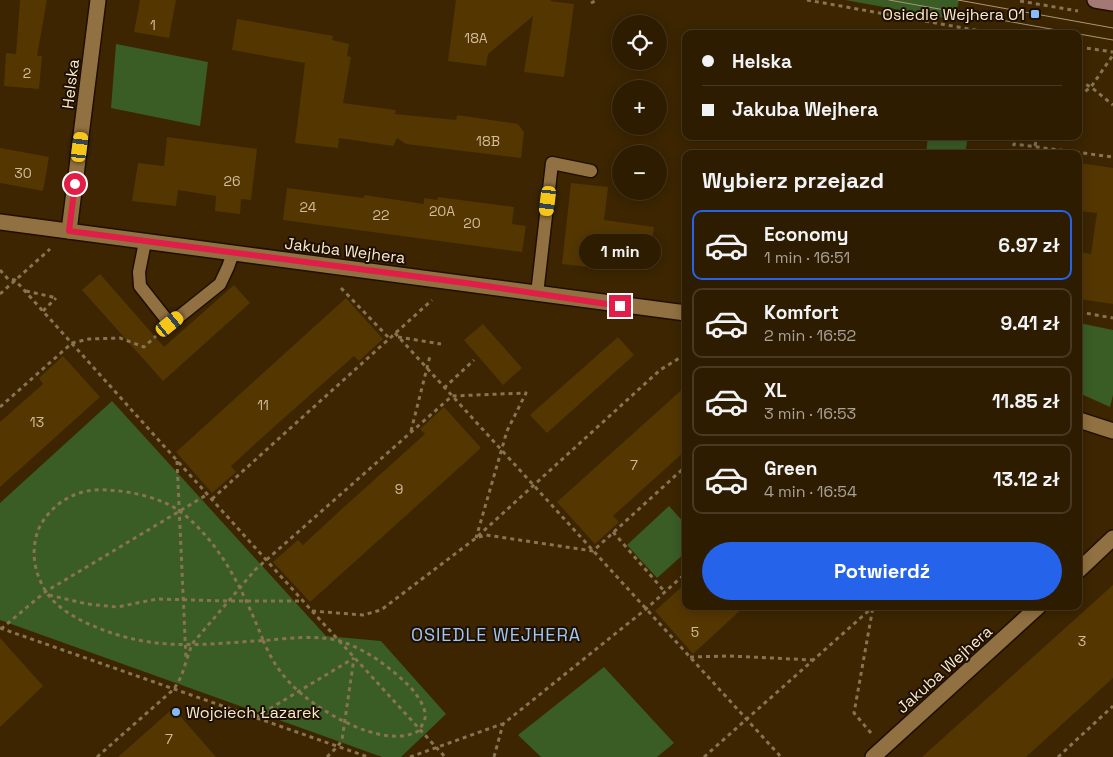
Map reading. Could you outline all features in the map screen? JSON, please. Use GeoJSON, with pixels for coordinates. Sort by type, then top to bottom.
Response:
{"type":"FeatureCollection","features":[{"type":"Feature","properties":{"kind":"street","name":"Helska"},"geometry":{"type":"LineString","coordinates":[[69,231],[98,0]]}},
{"type":"Feature","properties":{"kind":"street"},"geometry":{"type":"LineString","coordinates":[[1095,0],[1113,3]]}},
{"type":"Feature","properties":{"kind":"street","name":"Jakuba Wejhera"},"geometry":{"type":"LineString","coordinates":[[0,222],[682,312]]}},
{"type":"Feature","properties":{"kind":"street"},"geometry":{"type":"LineString","coordinates":[[1082,421],[1113,431]]}},
{"type":"Feature","properties":{"kind":"street"},"geometry":{"type":"LineString","coordinates":[[1082,567],[1113,538]]}},
{"type":"Feature","properties":{"kind":"street","name":"Jakuba Wejhera"},"geometry":{"type":"LineString","coordinates":[[878,752],[1035,610]]}},
{"type":"Feature","properties":{"kind":"lane"},"geometry":{"type":"LineString","coordinates":[[537,294],[552,163],[591,170]]}},
{"type":"Feature","properties":{"kind":"lane"},"geometry":{"type":"LineString","coordinates":[[146,242],[138,272],[140,286],[170,324],[220,284],[233,253]]}},
{"type":"Feature","properties":{"kind":"path"},"geometry":{"type":"LineString","coordinates":[[591,3],[596,0]]}},
{"type":"Feature","properties":{"kind":"path"},"geometry":{"type":"LineString","coordinates":[[807,0],[975,30]]}},
{"type":"Feature","properties":{"kind":"path"},"geometry":{"type":"LineString","coordinates":[[1020,1],[1085,12]]}},
{"type":"Feature","properties":{"kind":"path"},"geometry":{"type":"LineString","coordinates":[[1082,48],[1113,53],[1091,87],[1082,94]]}},
{"type":"Feature","properties":{"kind":"path"},"geometry":{"type":"LineString","coordinates":[[1082,82],[1091,87],[1113,105]]}},
{"type":"Feature","properties":{"kind":"path"},"geometry":{"type":"LineString","coordinates":[[1035,146],[1036,140]]}},
{"type":"Feature","properties":{"kind":"path"},"geometry":{"type":"LineString","coordinates":[[1013,150],[1014,144],[1063,150]]}},
{"type":"Feature","properties":{"kind":"path"},"geometry":{"type":"LineString","coordinates":[[1082,153],[1113,157]]}},
{"type":"Feature","properties":{"kind":"path"},"geometry":{"type":"LineString","coordinates":[[0,294],[69,231]]}},
{"type":"Feature","properties":{"kind":"path"},"geometry":{"type":"LineString","coordinates":[[0,270],[8,279],[15,280],[445,757]]}},
{"type":"Feature","properties":{"kind":"path"},"geometry":{"type":"LineString","coordinates":[[339,286],[389,338]]}},
{"type":"Feature","properties":{"kind":"path"},"geometry":{"type":"LineString","coordinates":[[25,291],[57,298],[43,311]]}},
{"type":"Feature","properties":{"kind":"path"},"geometry":{"type":"LineString","coordinates":[[212,499],[389,338],[396,335],[434,298]]}},
{"type":"Feature","properties":{"kind":"path"},"geometry":{"type":"LineString","coordinates":[[1082,313],[1113,318]]}},
{"type":"Feature","properties":{"kind":"path"},"geometry":{"type":"LineString","coordinates":[[0,407],[72,343],[89,338],[120,338],[144,347],[170,324]]}},
{"type":"Feature","properties":{"kind":"path"},"geometry":{"type":"LineString","coordinates":[[396,335],[441,344]]}},
{"type":"Feature","properties":{"kind":"path"},"geometry":{"type":"LineString","coordinates":[[396,335],[781,757]]}},
{"type":"Feature","properties":{"kind":"path"},"geometry":{"type":"LineString","coordinates":[[411,432],[430,356]]}},
{"type":"Feature","properties":{"kind":"path"},"geometry":{"type":"LineString","coordinates":[[312,611],[363,615],[381,610],[476,538],[660,370],[682,356]]}},
{"type":"Feature","properties":{"kind":"path"},"geometry":{"type":"LineString","coordinates":[[444,388],[474,360]]}},
{"type":"Feature","properties":{"kind":"path"},"geometry":{"type":"LineString","coordinates":[[97,757],[174,688],[181,677],[192,644],[255,570],[452,396],[526,393],[507,431],[476,538]]}},
{"type":"Feature","properties":{"kind":"path"},"geometry":{"type":"LineString","coordinates":[[177,461],[186,662]]}},
{"type":"Feature","properties":{"kind":"path"},"geometry":{"type":"LineString","coordinates":[[593,551],[682,470]]}},
{"type":"Feature","properties":{"kind":"path"},"geometry":{"type":"LineString","coordinates":[[180,512],[157,500],[117,490],[98,489],[64,498],[41,525],[36,538],[34,553],[37,574],[46,594],[61,608],[74,616],[107,632],[139,641],[185,646],[192,644],[262,640],[302,638],[339,641],[364,652],[387,666],[411,687],[421,703],[425,717],[420,730],[393,737],[377,734],[318,707],[298,691],[271,659],[262,640],[247,601],[228,566],[215,547],[180,512]]}},
{"type":"Feature","properties":{"kind":"path"},"geometry":{"type":"LineString","coordinates":[[1,628],[46,594],[208,494]]}},
{"type":"Feature","properties":{"kind":"path"},"geometry":{"type":"LineString","coordinates":[[613,532],[665,592]]}},
{"type":"Feature","properties":{"kind":"path"},"geometry":{"type":"LineString","coordinates":[[476,538],[486,535],[593,551]]}},
{"type":"Feature","properties":{"kind":"path"},"geometry":{"type":"LineString","coordinates":[[410,757],[503,724],[646,609],[682,577]]}},
{"type":"Feature","properties":{"kind":"path"},"geometry":{"type":"LineString","coordinates":[[46,594],[87,604],[117,607],[157,599],[304,602]]}},
{"type":"Feature","properties":{"kind":"path"},"geometry":{"type":"LineString","coordinates":[[704,757],[870,610]]}},
{"type":"Feature","properties":{"kind":"path"},"geometry":{"type":"LineString","coordinates":[[872,610],[854,713],[878,752]]}},
{"type":"Feature","properties":{"kind":"path"},"geometry":{"type":"LineString","coordinates":[[1,628],[368,757]]}},
{"type":"Feature","properties":{"kind":"path"},"geometry":{"type":"LineString","coordinates":[[690,657],[730,656],[814,660]]}},
{"type":"Feature","properties":{"kind":"path"},"geometry":{"type":"LineString","coordinates":[[256,717],[354,658]]}},
{"type":"Feature","properties":{"kind":"path"},"geometry":{"type":"LineString","coordinates":[[326,757],[342,740],[354,658]]}},
{"type":"Feature","properties":{"kind":"path"},"geometry":{"type":"LineString","coordinates":[[1058,757],[1113,706]]}},
{"type":"Feature","properties":{"kind":"path"},"geometry":{"type":"LineString","coordinates":[[494,757],[503,724]]}},
{"type":"Feature","properties":{"kind":"green space"},"geometry":{"type":"Polygon","coordinates":[[[845,0],[959,0],[955,20],[845,0]]]}},
{"type":"Feature","properties":{"kind":"green space"},"geometry":{"type":"Polygon","coordinates":[[[116,44],[208,62],[200,126],[111,108],[116,44]]]}},
{"type":"Feature","properties":{"kind":"green space"},"geometry":{"type":"Polygon","coordinates":[[[928,140],[967,140],[966,150],[926,150],[928,140]]]}},
{"type":"Feature","properties":{"kind":"green space"},"geometry":{"type":"Polygon","coordinates":[[[1082,324],[1113,330],[1113,395],[1110,407],[1082,394],[1082,324]]]}},
{"type":"Feature","properties":{"kind":"green space"},"geometry":{"type":"Polygon","coordinates":[[[112,401],[326,636],[381,641],[446,714],[401,757],[382,757],[0,620],[0,503],[112,401]]]}},
{"type":"Feature","properties":{"kind":"green space"},"geometry":{"type":"Polygon","coordinates":[[[669,506],[682,521],[682,556],[657,578],[627,545],[669,506]]]}},
{"type":"Feature","properties":{"kind":"green space"},"geometry":{"type":"Polygon","coordinates":[[[604,667],[674,743],[657,757],[541,757],[518,735],[604,667]]]}},
{"type":"Feature","properties":{"kind":"building"},"geometry":{"type":"Polygon","coordinates":[[[20,0],[47,0],[37,56],[42,56],[39,89],[4,86],[6,53],[16,54],[20,0]]]}},
{"type":"Feature","properties":{"kind":"building"},"geometry":{"type":"Polygon","coordinates":[[[140,0],[176,0],[169,38],[134,32],[140,0]]]}},
{"type":"Feature","properties":{"kind":"building"},"geometry":{"type":"Polygon","coordinates":[[[456,0],[551,0],[574,4],[564,77],[524,72],[533,16],[488,54],[486,66],[448,61],[456,0]]]}},
{"type":"Feature","properties":{"kind":"building"},"geometry":{"type":"Polygon","coordinates":[[[237,19],[333,36],[332,40],[349,44],[347,56],[351,57],[343,103],[396,110],[395,114],[456,120],[457,115],[518,124],[524,132],[521,158],[406,144],[397,138],[393,146],[339,138],[338,148],[295,143],[305,63],[232,50],[237,19]]]}},
{"type":"Feature","properties":{"kind":"building"},"geometry":{"type":"Polygon","coordinates":[[[167,137],[257,149],[251,200],[241,199],[240,214],[215,211],[216,196],[178,190],[176,206],[132,201],[138,163],[164,166],[167,137]]]}},
{"type":"Feature","properties":{"kind":"building"},"geometry":{"type":"Polygon","coordinates":[[[0,148],[49,157],[43,191],[0,183],[0,148]]]}},
{"type":"Feature","properties":{"kind":"building"},"geometry":{"type":"Polygon","coordinates":[[[1082,163],[1113,168],[1113,304],[1082,299],[1082,252],[1091,254],[1097,213],[1082,211],[1082,163]]]}},
{"type":"Feature","properties":{"kind":"building"},"geometry":{"type":"Polygon","coordinates":[[[571,183],[608,187],[604,220],[654,227],[648,270],[590,262],[589,267],[562,264],[571,183]]]}},
{"type":"Feature","properties":{"kind":"building"},"geometry":{"type":"Polygon","coordinates":[[[287,188],[364,198],[364,195],[424,204],[424,198],[437,200],[438,197],[514,207],[512,224],[526,226],[522,252],[283,220],[287,188]]]}},
{"type":"Feature","properties":{"kind":"building"},"geometry":{"type":"Polygon","coordinates":[[[100,274],[164,347],[234,285],[250,303],[163,381],[82,290],[100,274]]]}},
{"type":"Feature","properties":{"kind":"building"},"geometry":{"type":"Polygon","coordinates":[[[346,298],[383,339],[359,361],[354,356],[275,426],[231,466],[236,472],[212,493],[176,452],[346,298]]]}},
{"type":"Feature","properties":{"kind":"building"},"geometry":{"type":"Polygon","coordinates":[[[483,324],[522,368],[503,385],[464,340],[483,324]]]}},
{"type":"Feature","properties":{"kind":"building"},"geometry":{"type":"Polygon","coordinates":[[[618,337],[634,355],[547,433],[530,415],[618,337]]]}},
{"type":"Feature","properties":{"kind":"building"},"geometry":{"type":"Polygon","coordinates":[[[63,356],[100,397],[0,487],[0,422],[43,384],[39,378],[63,356]]]}},
{"type":"Feature","properties":{"kind":"building"},"geometry":{"type":"Polygon","coordinates":[[[682,390],[682,454],[613,516],[619,522],[595,544],[557,502],[682,390]]]}},
{"type":"Feature","properties":{"kind":"building"},"geometry":{"type":"Polygon","coordinates":[[[444,407],[481,448],[310,602],[273,562],[298,540],[303,545],[425,434],[420,429],[444,407]]]}},
{"type":"Feature","properties":{"kind":"building"},"geometry":{"type":"Polygon","coordinates":[[[1113,585],[1113,678],[1026,757],[922,757],[1113,585]]]}},
{"type":"Feature","properties":{"kind":"building"},"geometry":{"type":"Polygon","coordinates":[[[682,587],[682,610],[741,610],[693,654],[655,611],[682,587]]]}},
{"type":"Feature","properties":{"kind":"building"},"geometry":{"type":"Polygon","coordinates":[[[0,638],[43,686],[0,727],[0,638]]]}},
{"type":"Feature","properties":{"kind":"building"},"geometry":{"type":"Polygon","coordinates":[[[173,708],[216,757],[118,757],[152,727],[173,708]]]}},
{"type":"Feature","properties":{"kind":"tram line"},"geometry":{"type":"LineString","coordinates":[[889,0],[1057,30]]}},
{"type":"Feature","properties":{"kind":"tram line"},"geometry":{"type":"LineString","coordinates":[[958,0],[1113,28]]}},
{"type":"Feature","properties":{"kind":"tram line"},"geometry":{"type":"LineString","coordinates":[[1082,35],[1113,40]]}},
{"type":"Feature","properties":{"kind":"place","name":"Osiedle Wejhera 01"},"geometry":{"type":"Point","coordinates":[1035,14]}},
{"type":"Feature","properties":{"kind":"place","name":"Wojciech Łazarek"},"geometry":{"type":"Point","coordinates":[176,712]}},
{"type":"Feature","properties":{"kind":"district","name":"OSIEDLE WEJHERA"},"geometry":{"type":"Point","coordinates":[496,635]}},
{"type":"Feature","properties":{"kind":"route"},"geometry":{"type":"LineString","coordinates":[[75,184],[69,231],[466,283],[620,306]]}}]}
